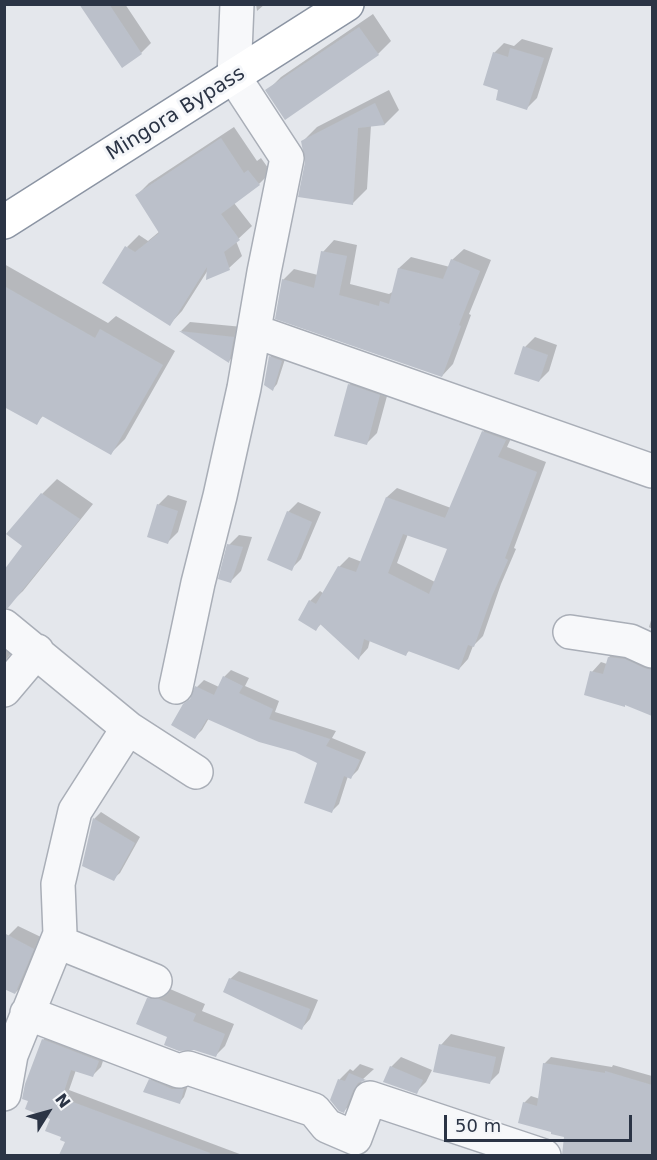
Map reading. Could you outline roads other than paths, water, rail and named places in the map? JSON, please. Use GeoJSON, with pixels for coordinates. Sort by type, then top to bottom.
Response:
{"type":"FeatureCollection","features":[{"type":"Feature","properties":{"kind":"highway","name":"Mingora Bypass"},"geometry":{"type":"LineString","coordinates":[[4,222],[347,4]]}},
{"type":"Feature","properties":{"kind":"street"},"geometry":{"type":"LineString","coordinates":[[176,687],[198,583],[235,431],[287,158],[234,77],[237,4]]}},
{"type":"Feature","properties":{"kind":"street"},"geometry":{"type":"LineString","coordinates":[[254,331],[652,471]]}},
{"type":"Feature","properties":{"kind":"street"},"geometry":{"type":"LineString","coordinates":[[4,626],[128,728],[196,772]]}},
{"type":"Feature","properties":{"kind":"street"},"geometry":{"type":"LineString","coordinates":[[570,632],[630,641],[652,651]]}},
{"type":"Feature","properties":{"kind":"street"},"geometry":{"type":"LineString","coordinates":[[4,690],[37,651]]}},
{"type":"Feature","properties":{"kind":"street"},"geometry":{"type":"LineString","coordinates":[[4,1094],[11,1055],[58,942],[60,934],[58,884],[75,811],[128,728]]}},
{"type":"Feature","properties":{"kind":"street"},"geometry":{"type":"LineString","coordinates":[[58,942],[154,981]]}},
{"type":"Feature","properties":{"kind":"street"},"geometry":{"type":"LineString","coordinates":[[27,1013],[178,1071],[188,1068],[314,1110],[327,1126],[355,1138],[370,1098],[544,1155]]}}]}
